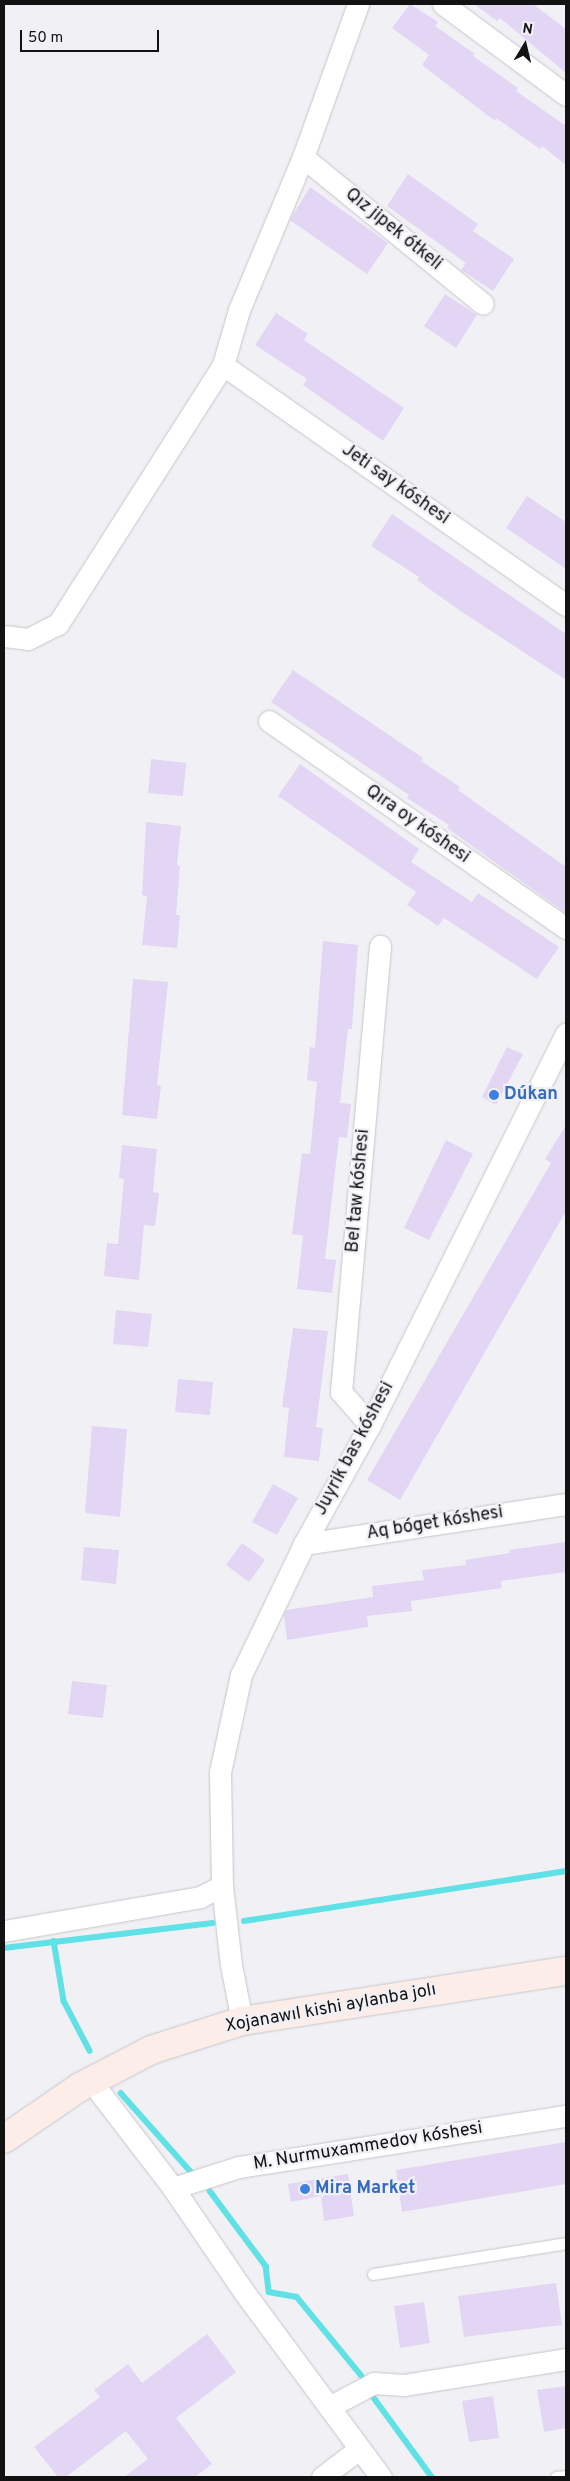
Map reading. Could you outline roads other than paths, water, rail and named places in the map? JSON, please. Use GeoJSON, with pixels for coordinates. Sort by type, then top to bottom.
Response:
{"type":"FeatureCollection","features":[{"type":"Feature","properties":{"kind":"main road","name":"Xojanawıl kishi aylanba jolı"},"geometry":{"type":"LineString","coordinates":[[4,2139],[91,2082],[151,2050],[242,2021],[566,1971]]}},
{"type":"Feature","properties":{"kind":"street"},"geometry":{"type":"LineString","coordinates":[[4,636],[28,639],[58,624],[223,366],[239,310],[303,157],[358,4]]}},
{"type":"Feature","properties":{"kind":"street"},"geometry":{"type":"LineString","coordinates":[[443,4],[566,95]]}},
{"type":"Feature","properties":{"kind":"street","name":"Qız jipek ótkeli"},"geometry":{"type":"LineString","coordinates":[[303,157],[482,304]]}},
{"type":"Feature","properties":{"kind":"street","name":"Jeti say kóshesi"},"geometry":{"type":"LineString","coordinates":[[223,366],[566,604]]}},
{"type":"Feature","properties":{"kind":"street","name":"Qıra oy kóshesi"},"geometry":{"type":"LineString","coordinates":[[269,721],[566,928]]}},
{"type":"Feature","properties":{"kind":"street","name":"Bel taw kóshesi"},"geometry":{"type":"LineString","coordinates":[[370,1425],[341,1392],[380,946]]}},
{"type":"Feature","properties":{"kind":"street","name":"Juyrik bas kóshesi"},"geometry":{"type":"LineString","coordinates":[[242,2021],[231,1965],[222,1886],[220,1772],[241,1675],[304,1544],[370,1425],[566,1033]]}},
{"type":"Feature","properties":{"kind":"street","name":"Aq bóget kóshesi"},"geometry":{"type":"LineString","coordinates":[[304,1544],[566,1504]]}},
{"type":"Feature","properties":{"kind":"street"},"geometry":{"type":"LineString","coordinates":[[4,1931],[200,1897],[222,1886]]}},
{"type":"Feature","properties":{"kind":"street"},"geometry":{"type":"LineString","coordinates":[[91,2082],[173,2188],[381,2477]]}},
{"type":"Feature","properties":{"kind":"street","name":"M. Nurmuxammedov kóshesi"},"geometry":{"type":"LineString","coordinates":[[173,2188],[239,2167],[566,2116]]}},
{"type":"Feature","properties":{"kind":"street"},"geometry":{"type":"LineString","coordinates":[[329,2407],[374,2383],[404,2385],[566,2358]]}},
{"type":"Feature","properties":{"kind":"street"},"geometry":{"type":"LineString","coordinates":[[322,2477],[360,2449]]}},
{"type":"Feature","properties":{"kind":"lane"},"geometry":{"type":"LineString","coordinates":[[373,2274],[566,2243]]}},
{"type":"Feature","properties":{"kind":"lane"},"geometry":{"type":"LineString","coordinates":[[556,2477],[566,2476]]}},
{"type":"Feature","properties":{"kind":"waterway"},"geometry":{"type":"LineString","coordinates":[[244,1921],[566,1871]]}},
{"type":"Feature","properties":{"kind":"waterway"},"geometry":{"type":"LineString","coordinates":[[4,1948],[213,1923]]}},
{"type":"Feature","properties":{"kind":"waterway"},"geometry":{"type":"LineString","coordinates":[[54,1941],[64,2001],[90,2051]]}},
{"type":"Feature","properties":{"kind":"waterway"},"geometry":{"type":"LineString","coordinates":[[121,2093],[193,2174]]}},
{"type":"Feature","properties":{"kind":"waterway"},"geometry":{"type":"LineString","coordinates":[[210,2191],[266,2266],[269,2292],[297,2297],[362,2376]]}},
{"type":"Feature","properties":{"kind":"waterway"},"geometry":{"type":"LineString","coordinates":[[372,2395],[432,2477]]}},
{"type":"Feature","properties":{"kind":"place","name":"Dúkan"},"geometry":{"type":"Point","coordinates":[494,1095]}},
{"type":"Feature","properties":{"kind":"place","name":"Mira Market"},"geometry":{"type":"Point","coordinates":[305,2189]}}]}
